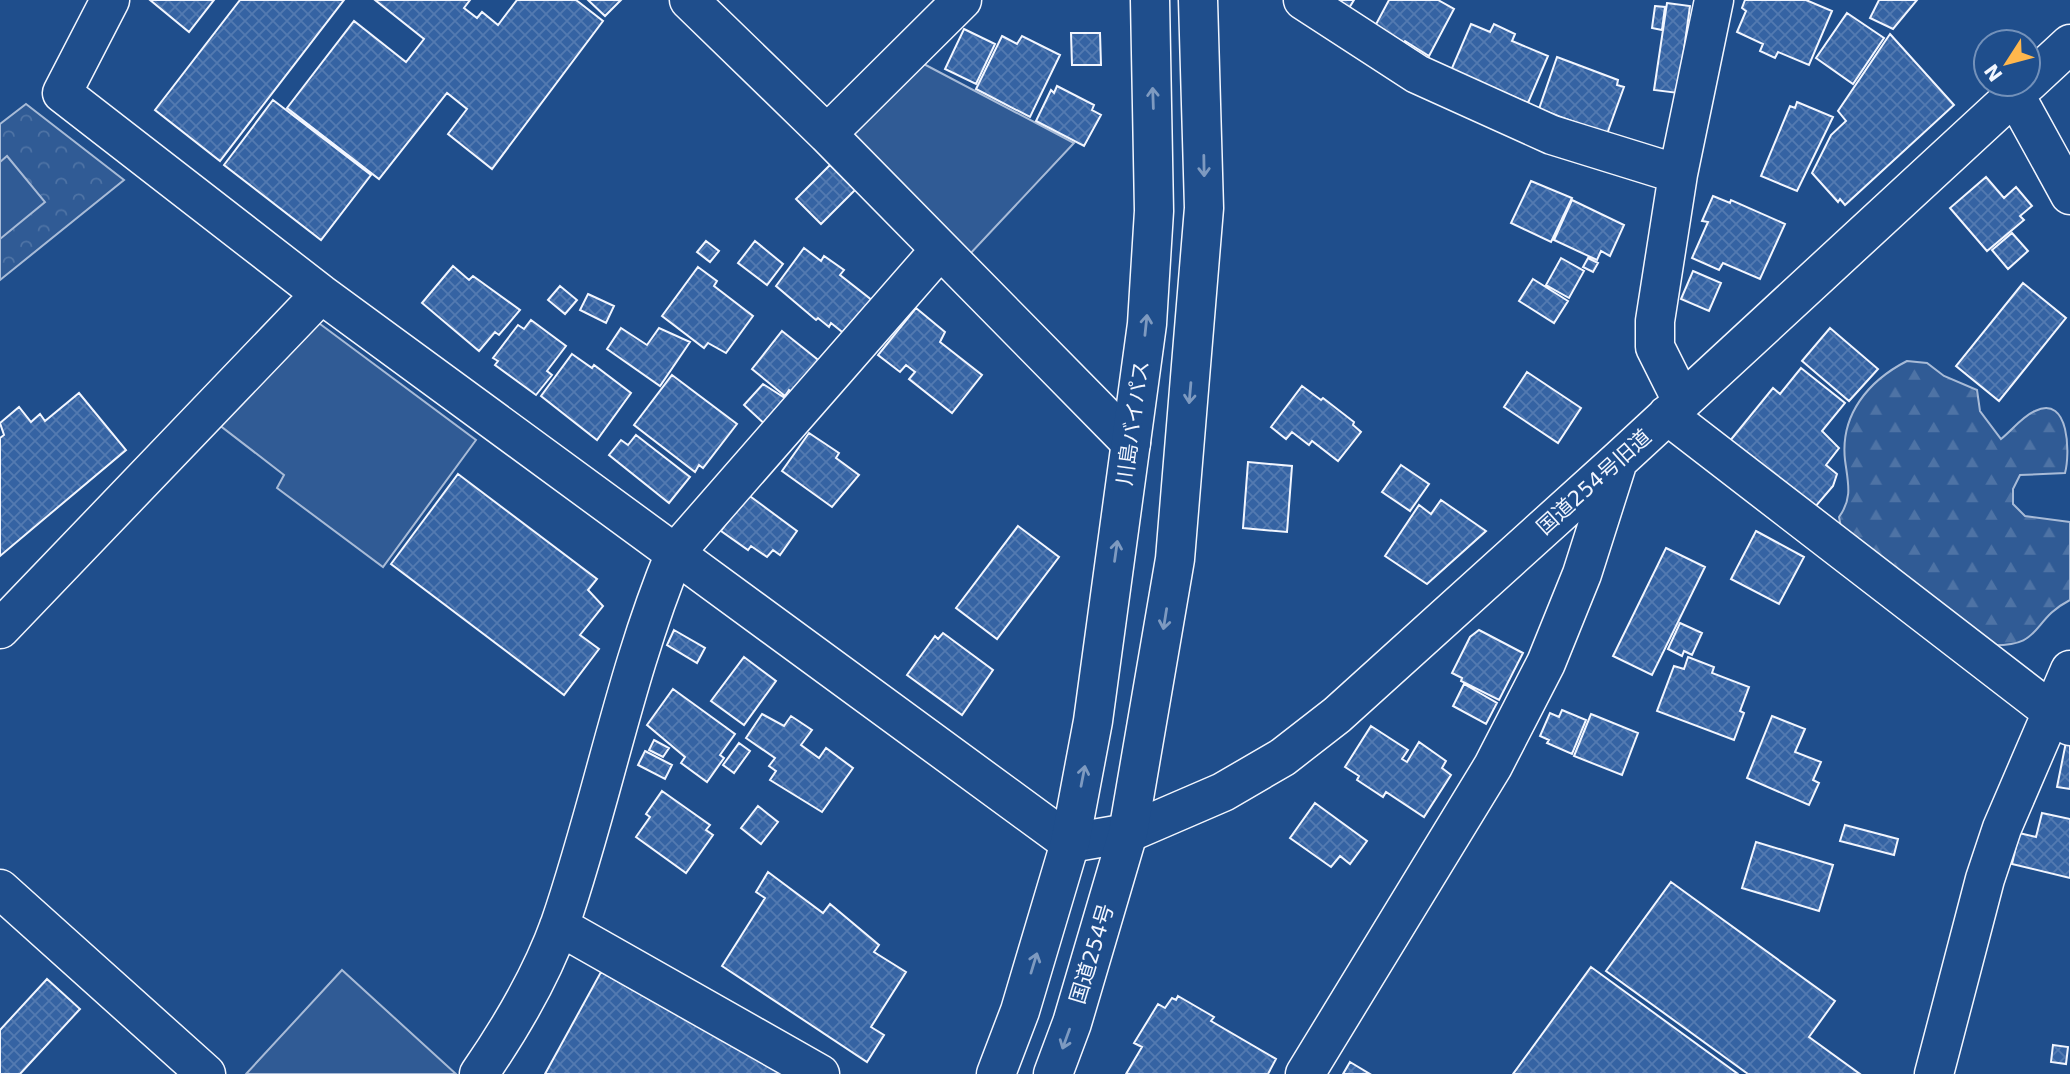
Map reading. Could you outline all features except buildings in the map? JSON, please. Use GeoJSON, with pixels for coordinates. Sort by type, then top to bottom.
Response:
{"type":"FeatureCollection","features":[{"type":"Feature","properties":{"kind":"main road"},"geometry":{"type":"LineString","coordinates":[[110,0],[62,93],[321,294],[1070,843],[1020,1011],[996,1074]]}},
{"type":"Feature","properties":{"kind":"main road"},"geometry":{"type":"LineString","coordinates":[[689,0],[827,134],[939,251],[1131,443]]}},
{"type":"Feature","properties":{"kind":"main road"},"geometry":{"type":"LineString","coordinates":[[827,134],[962,0]]}},
{"type":"Feature","properties":{"kind":"main road","name":"川島バイパス"},"geometry":{"type":"LineString","coordinates":[[1070,843],[1093,721],[1147,324],[1154,211],[1150,0]]}},
{"type":"Feature","properties":{"kind":"main road"},"geometry":{"type":"LineString","coordinates":[[1129,833],[1175,559],[1194,352],[1204,208],[1198,0]]}},
{"type":"Feature","properties":{"kind":"main road"},"geometry":{"type":"LineString","coordinates":[[1303,0],[1417,74],[1552,135],[1678,174]]}},
{"type":"Feature","properties":{"kind":"main road"},"geometry":{"type":"LineString","coordinates":[[1714,0],[1678,174],[1655,321],[1655,348],[1675,408],[2061,721]]}},
{"type":"Feature","properties":{"kind":"main road","name":"国道254号旧道"},"geometry":{"type":"LineString","coordinates":[[2042,70],[2070,44]]}},
{"type":"Feature","properties":{"kind":"main road","name":"国道254号旧道"},"geometry":{"type":"LineString","coordinates":[[1070,843],[1129,833],[1223,792],[1283,757],[1336,715],[1619,460],[2011,98]]}},
{"type":"Feature","properties":{"kind":"main road"},"geometry":{"type":"LineString","coordinates":[[2028,98],[2070,195]]}},
{"type":"Feature","properties":{"kind":"main road"},"geometry":{"type":"LineString","coordinates":[[478,1074],[523,1004],[559,926],[653,605],[675,553],[939,251]]}},
{"type":"Feature","properties":{"kind":"main road"},"geometry":{"type":"LineString","coordinates":[[0,629],[321,294]]}},
{"type":"Feature","properties":{"kind":"main road"},"geometry":{"type":"LineString","coordinates":[[1306,1074],[1493,766],[1534,686],[1582,574],[1619,460]]}},
{"type":"Feature","properties":{"kind":"main road"},"geometry":{"type":"LineString","coordinates":[[1934,1074],[1985,879],[2002,828],[2061,721],[2070,670]]}},
{"type":"Feature","properties":{"kind":"main road","name":"国道254号"},"geometry":{"type":"LineString","coordinates":[[1053,1074],[1072,1023],[1129,833]]}},
{"type":"Feature","properties":{"kind":"main road"},"geometry":{"type":"LineString","coordinates":[[0,889],[206,1074]]}},
{"type":"Feature","properties":{"kind":"main road"},"geometry":{"type":"LineString","coordinates":[[559,926],[820,1074]]}},
{"type":"Feature","properties":{"kind":"green space"},"geometry":{"type":"Polygon","coordinates":[[[26,104],[124,180],[0,280],[0,124],[26,104]]]}},
{"type":"Feature","properties":{"kind":"green space"},"geometry":{"type":"Polygon","coordinates":[[[1907,361],[1927,363],[1944,376],[1977,390],[1980,411],[2001,439],[2035,411],[2047,408],[2055,411],[2061,418],[2067,441],[2065,473],[2020,475],[2013,489],[2013,504],[2025,516],[2070,522],[2070,600],[2048,616],[2028,638],[2019,642],[1987,645],[1843,538],[1839,517],[1848,497],[1845,444],[1852,414],[1869,389],[1907,361]]]}},
{"type":"Feature","properties":{"kind":"shaded area"},"geometry":{"type":"Polygon","coordinates":[[[920,62],[1074,143],[969,255],[855,141],[854,127],[920,62]]]}},
{"type":"Feature","properties":{"kind":"shaded area"},"geometry":{"type":"Polygon","coordinates":[[[7,156],[45,202],[0,239],[0,162],[7,156]]]}},
{"type":"Feature","properties":{"kind":"shaded area"},"geometry":{"type":"Polygon","coordinates":[[[312,318],[476,440],[383,567],[277,488],[284,475],[218,424],[312,318]]]}},
{"type":"Feature","properties":{"kind":"shaded area"},"geometry":{"type":"Polygon","coordinates":[[[342,970],[456,1074],[246,1074],[342,970]]]}}]}
